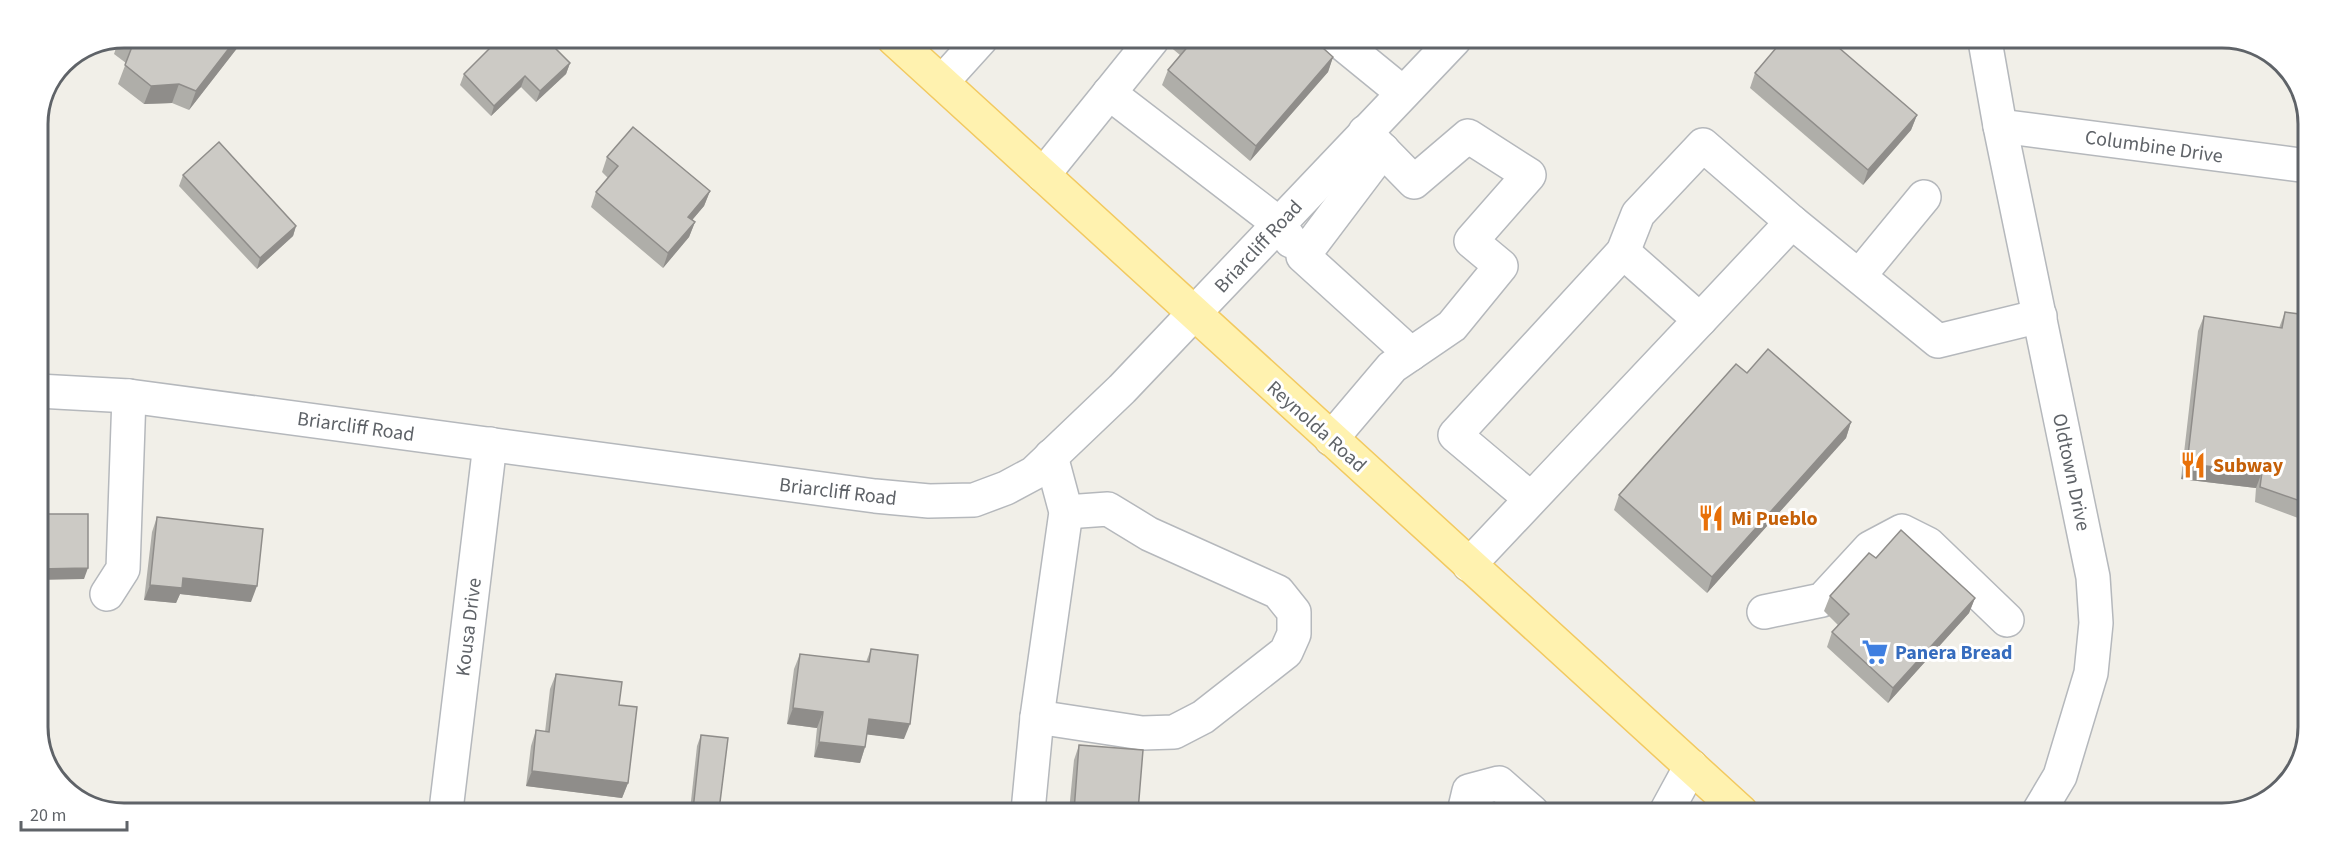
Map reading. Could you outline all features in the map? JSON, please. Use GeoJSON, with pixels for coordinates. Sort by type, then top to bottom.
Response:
{"type":"FeatureCollection","features":[{"type":"Feature","properties":{"kind":"main road","name":"Reynolda Road"},"geometry":{"type":"LineString","coordinates":[[904,48],[1730,803]]}},
{"type":"Feature","properties":{"kind":"street"},"geometry":{"type":"LineString","coordinates":[[942,82],[973,48]]}},
{"type":"Feature","properties":{"kind":"street"},"geometry":{"type":"LineString","coordinates":[[1042,175],[1146,48]]}},
{"type":"Feature","properties":{"kind":"street"},"geometry":{"type":"LineString","coordinates":[[1353,48],[1404,93]]}},
{"type":"Feature","properties":{"kind":"street","name":"Briarcliff Road"},"geometry":{"type":"LineString","coordinates":[[48,392],[129,396],[929,501],[974,500],[1006,488],[1034,473],[1122,389],[1278,223],[1374,141],[1404,93],[1446,48]]}},
{"type":"Feature","properties":{"kind":"street","name":"Oldtown Drive"},"geometry":{"type":"LineString","coordinates":[[1986,48],[2000,126],[2093,577],[2097,622],[2091,673],[2060,776],[2044,803]]}},
{"type":"Feature","properties":{"kind":"street"},"geometry":{"type":"LineString","coordinates":[[1109,93],[1278,223],[1303,256],[1411,354]]}},
{"type":"Feature","properties":{"kind":"street","name":"Columbine Drive"},"geometry":{"type":"LineString","coordinates":[[2000,126],[2298,165]]}},
{"type":"Feature","properties":{"kind":"street"},"geometry":{"type":"LineString","coordinates":[[1303,256],[1374,141],[1414,182],[1468,136],[1529,175],[1471,241],[1501,266],[1452,326],[1392,367],[1331,439]]}},
{"type":"Feature","properties":{"kind":"street"},"geometry":{"type":"LineString","coordinates":[[1530,498],[1455,435],[1623,252],[1638,214],[1703,145],[1792,222],[1938,341],[2040,316]]}},
{"type":"Feature","properties":{"kind":"street"},"geometry":{"type":"LineString","coordinates":[[1858,276],[1924,197]]}},
{"type":"Feature","properties":{"kind":"street"},"geometry":{"type":"LineString","coordinates":[[1469,565],[1792,222]]}},
{"type":"Feature","properties":{"kind":"street"},"geometry":{"type":"LineString","coordinates":[[1623,252],[1700,320]]}},
{"type":"Feature","properties":{"kind":"street"},"geometry":{"type":"LineString","coordinates":[[107,594],[123,569],[129,396]]}},
{"type":"Feature","properties":{"kind":"street","name":"Kousa Drive"},"geometry":{"type":"LineString","coordinates":[[447,803],[490,444]]}},
{"type":"Feature","properties":{"kind":"street"},"geometry":{"type":"LineString","coordinates":[[1029,803],[1037,717],[1066,512],[1051,456]]}},
{"type":"Feature","properties":{"kind":"street"},"geometry":{"type":"LineString","coordinates":[[1037,717],[1142,733],[1174,732],[1203,717],[1286,652],[1294,634],[1294,612],[1278,592],[1149,534],[1108,509],[1066,512]]}},
{"type":"Feature","properties":{"kind":"street"},"geometry":{"type":"LineString","coordinates":[[1764,612],[1822,600],[1870,548],[1902,531],[1928,544],[2007,620]]}},
{"type":"Feature","properties":{"kind":"street"},"geometry":{"type":"LineString","coordinates":[[1671,803],[1691,766]]}},
{"type":"Feature","properties":{"kind":"street"},"geometry":{"type":"LineString","coordinates":[[1466,803],[1469,791],[1499,783],[1522,803]]}},
{"type":"Feature","properties":{"kind":"building"},"geometry":{"type":"Polygon","coordinates":[[[131,48],[229,48],[196,91],[179,84],[151,86],[125,65],[131,48]]]}},
{"type":"Feature","properties":{"kind":"building"},"geometry":{"type":"Polygon","coordinates":[[[490,48],[555,48],[570,63],[540,91],[525,76],[494,106],[464,74],[490,48]]]}},
{"type":"Feature","properties":{"kind":"building"},"geometry":{"type":"Polygon","coordinates":[[[1187,48],[1323,48],[1333,57],[1256,146],[1168,70],[1187,48]]]}},
{"type":"Feature","properties":{"kind":"building"},"geometry":{"type":"Polygon","coordinates":[[[1776,48],[1839,48],[1917,115],[1868,170],[1755,73],[1776,48]]]}},
{"type":"Feature","properties":{"kind":"building"},"geometry":{"type":"Polygon","coordinates":[[[633,127],[710,191],[688,217],[695,222],[668,253],[596,192],[618,166],[607,157],[633,127]]]}},
{"type":"Feature","properties":{"kind":"building"},"geometry":{"type":"Polygon","coordinates":[[[219,142],[296,226],[260,258],[183,175],[219,142]]]}},
{"type":"Feature","properties":{"kind":"building"},"geometry":{"type":"Polygon","coordinates":[[[2285,312],[2298,314],[2298,500],[2260,487],[2262,472],[2187,464],[2204,316],[2282,328],[2285,312]]]}},
{"type":"Feature","properties":{"kind":"building"},"geometry":{"type":"Polygon","coordinates":[[[1768,349],[1851,422],[1712,577],[1619,495],[1736,364],[1747,373],[1768,349]]]}},
{"type":"Feature","properties":{"kind":"building"},"geometry":{"type":"Polygon","coordinates":[[[48,514],[88,514],[88,568],[48,569],[48,514]]]}},
{"type":"Feature","properties":{"kind":"building"},"geometry":{"type":"Polygon","coordinates":[[[157,517],[263,529],[257,586],[183,578],[182,588],[150,585],[157,517]]]}},
{"type":"Feature","properties":{"kind":"building","name":"Panera Bread"},"geometry":{"type":"Polygon","coordinates":[[[1901,530],[1975,598],[1893,688],[1832,632],[1849,614],[1830,596],[1869,553],[1876,558],[1901,530]]]}},
{"type":"Feature","properties":{"kind":"building"},"geometry":{"type":"Polygon","coordinates":[[[871,649],[918,655],[910,724],[869,719],[865,747],[819,742],[823,712],[793,708],[800,654],[869,662],[871,649]]]}},
{"type":"Feature","properties":{"kind":"building"},"geometry":{"type":"Polygon","coordinates":[[[556,674],[622,682],[619,705],[637,707],[628,783],[532,771],[536,730],[549,732],[556,674]]]}},
{"type":"Feature","properties":{"kind":"building"},"geometry":{"type":"Polygon","coordinates":[[[701,735],[728,738],[720,803],[694,803],[701,735]]]}},
{"type":"Feature","properties":{"kind":"building"},"geometry":{"type":"Polygon","coordinates":[[[1079,745],[1143,750],[1139,803],[1075,803],[1079,745]]]}},
{"type":"Feature","properties":{"kind":"place","name":"Subway"},"geometry":{"type":"Point","coordinates":[2193,465]}},
{"type":"Feature","properties":{"kind":"place","name":"Mi Pueblo"},"geometry":{"type":"Point","coordinates":[1711,518]}},
{"type":"Feature","properties":{"kind":"place","name":"Panera Bread"},"geometry":{"type":"Point","coordinates":[1875,652]}}]}
